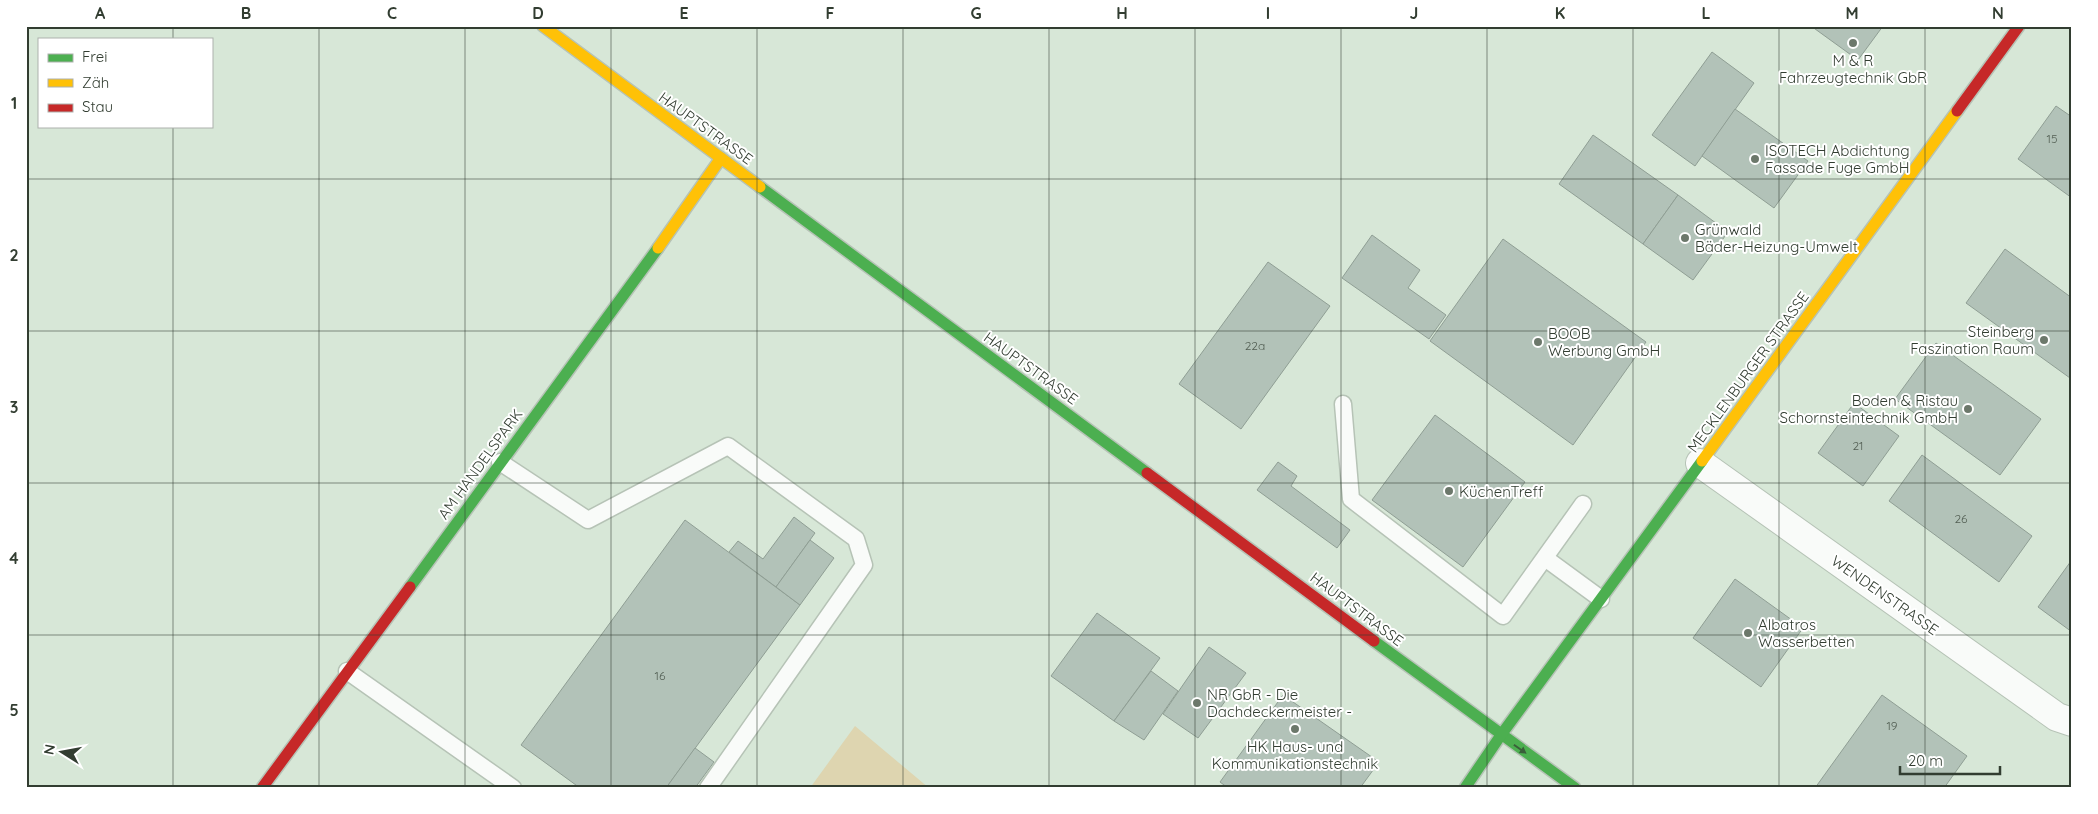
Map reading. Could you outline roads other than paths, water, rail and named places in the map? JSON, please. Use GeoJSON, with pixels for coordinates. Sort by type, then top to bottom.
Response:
{"type":"FeatureCollection","features":[{"type":"Feature","properties":{"kind":"street","name":"HAUPTSTRASSE"},"geometry":{"type":"LineString","coordinates":[[543,26],[1575,788]]}},
{"type":"Feature","properties":{"kind":"street","name":"MECKLENBURGER STRASSE"},"geometry":{"type":"LineString","coordinates":[[1501,735],[2019,26]]}},
{"type":"Feature","properties":{"kind":"street","name":"AM HANDELSPARK"},"geometry":{"type":"LineString","coordinates":[[262,788],[690,205],[721,158]]}},
{"type":"Feature","properties":{"kind":"street","name":"WENDENSTRASSE"},"geometry":{"type":"LineString","coordinates":[[1700,463],[2049,712],[2072,722]]}},
{"type":"Feature","properties":{"kind":"street"},"geometry":{"type":"LineString","coordinates":[[1465,788],[1501,735]]}},
{"type":"Feature","properties":{"kind":"lane"},"geometry":{"type":"LineString","coordinates":[[1343,404],[1351,499],[1503,616],[1583,504]]}},
{"type":"Feature","properties":{"kind":"lane"},"geometry":{"type":"LineString","coordinates":[[500,462],[588,520],[728,446],[856,539],[864,565],[708,788]]}},
{"type":"Feature","properties":{"kind":"lane"},"geometry":{"type":"LineString","coordinates":[[1544,558],[1601,599]]}},
{"type":"Feature","properties":{"kind":"lane"},"geometry":{"type":"LineString","coordinates":[[347,671],[513,788]]}},
{"type":"Feature","properties":{"kind":"place","name":"M & R Fahrzeugtechnik GbR"},"geometry":{"type":"Point","coordinates":[1853,43]}},
{"type":"Feature","properties":{"kind":"place","name":"ISOTECH Abdichtung Fassade Fuge GmbH"},"geometry":{"type":"Point","coordinates":[1755,159]}},
{"type":"Feature","properties":{"kind":"place","name":"Grünwald Bäder-Heizung-Umwelt"},"geometry":{"type":"Point","coordinates":[1685,238]}},
{"type":"Feature","properties":{"kind":"place","name":"Steinberg Faszination Raum"},"geometry":{"type":"Point","coordinates":[2044,340]}},
{"type":"Feature","properties":{"kind":"place","name":"BOOB Werbung GmbH"},"geometry":{"type":"Point","coordinates":[1538,342]}},
{"type":"Feature","properties":{"kind":"place","name":"Boden & Ristau Schornsteintechnik GmbH"},"geometry":{"type":"Point","coordinates":[1968,409]}},
{"type":"Feature","properties":{"kind":"place","name":"KüchenTreff"},"geometry":{"type":"Point","coordinates":[1449,491]}},
{"type":"Feature","properties":{"kind":"place","name":"Albatros Wasserbetten"},"geometry":{"type":"Point","coordinates":[1748,633]}},
{"type":"Feature","properties":{"kind":"place","name":"NR GbR - Die Dachdeckermeister -"},"geometry":{"type":"Point","coordinates":[1197,703]}},
{"type":"Feature","properties":{"kind":"place","name":"HK Haus- und Kommunikationstechnik"},"geometry":{"type":"Point","coordinates":[1295,729]}}]}
